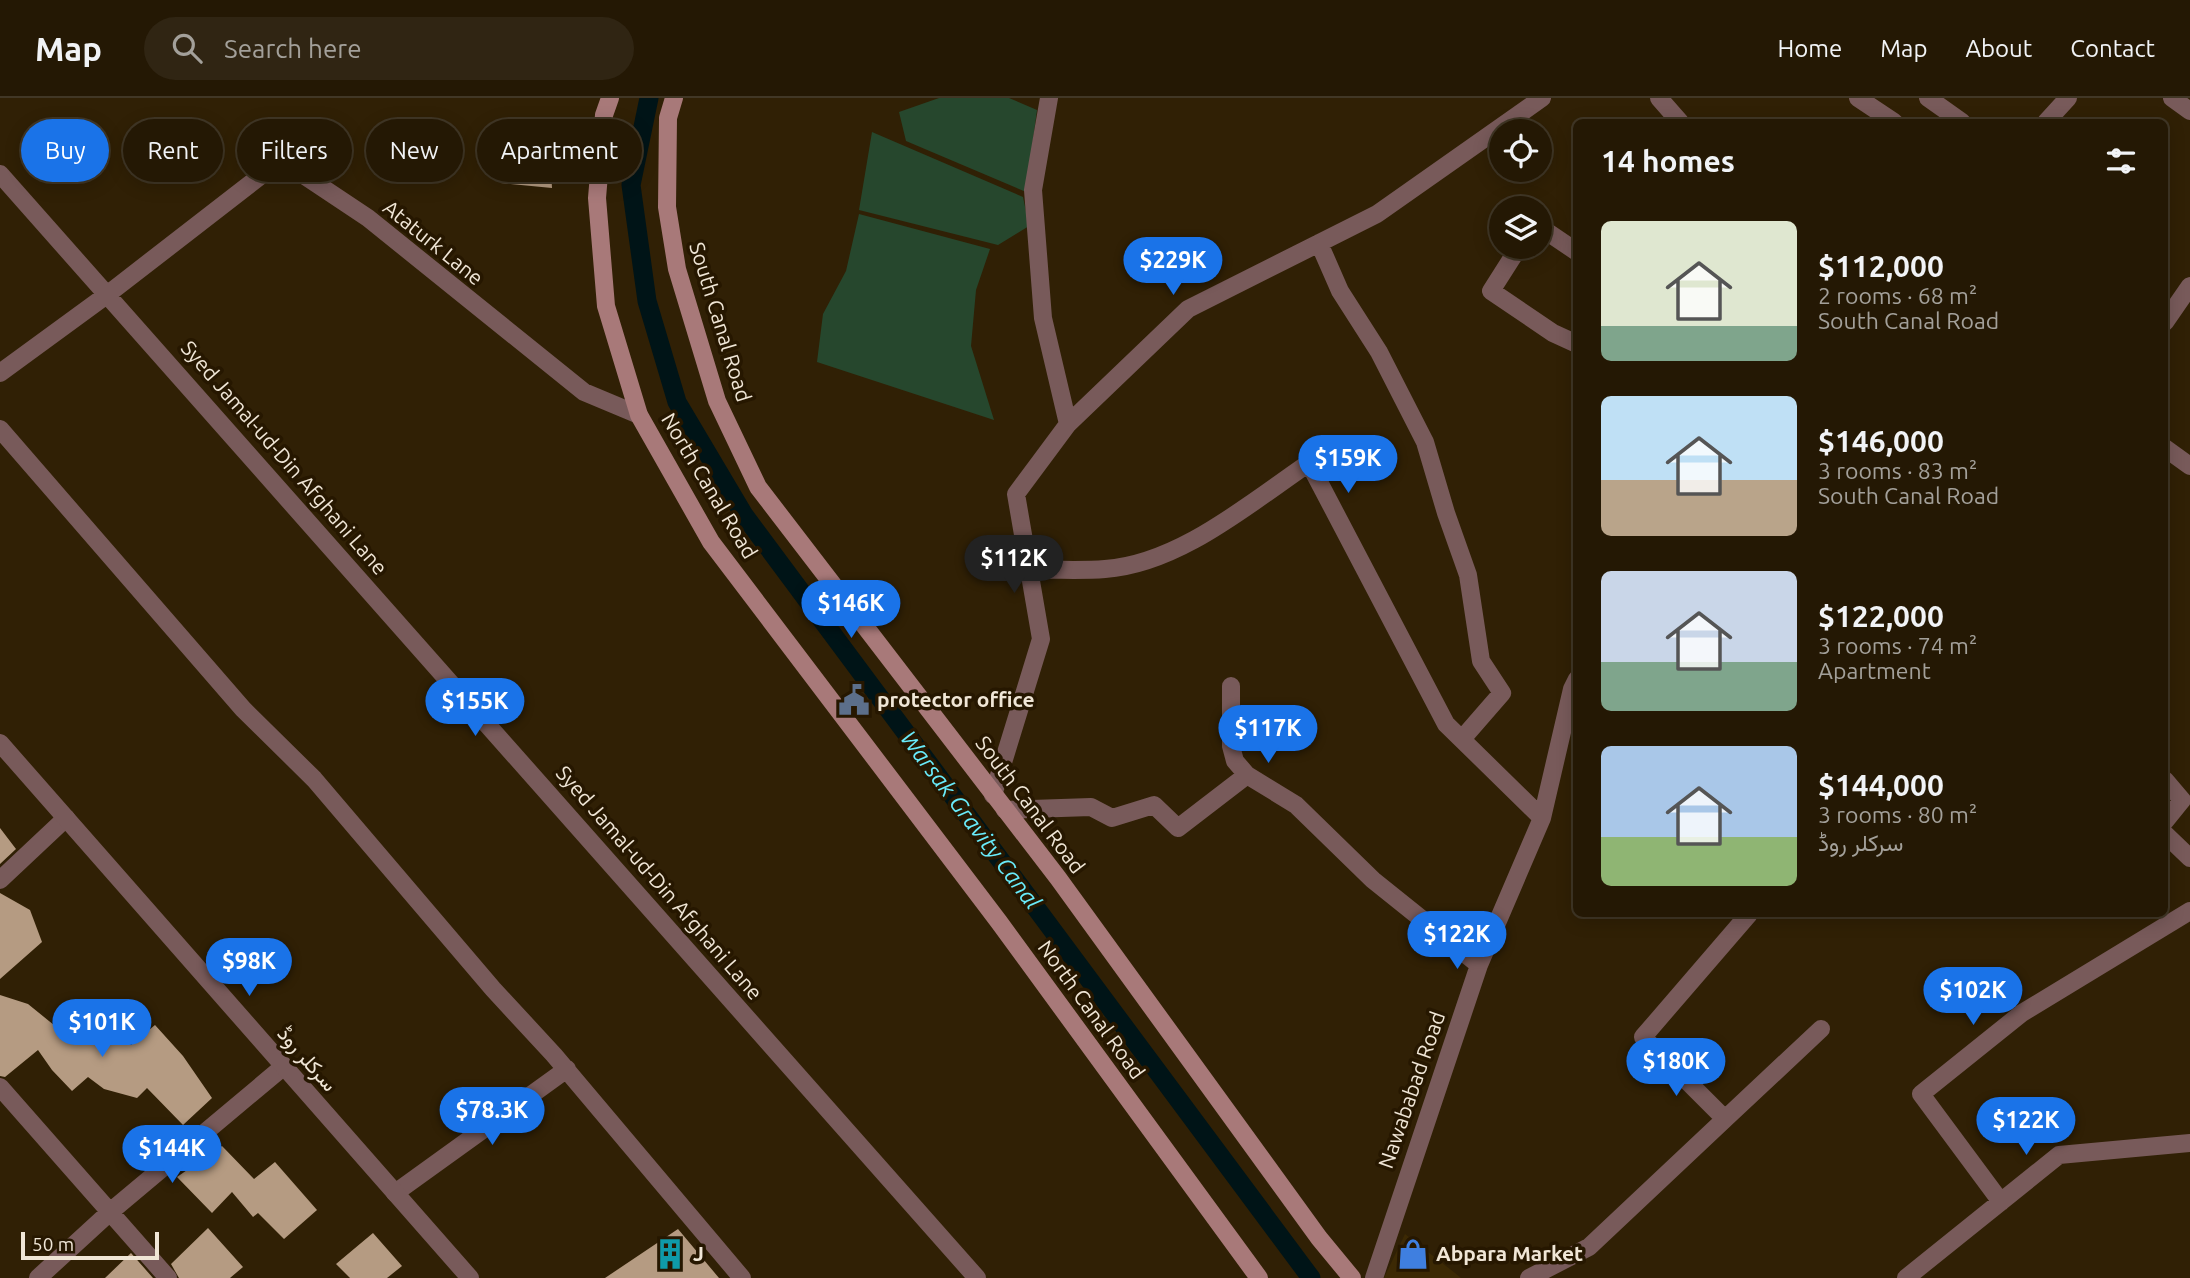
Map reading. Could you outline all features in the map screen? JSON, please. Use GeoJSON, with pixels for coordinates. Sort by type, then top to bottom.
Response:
{"type":"FeatureCollection","features":[{"type":"Feature","properties":{"kind":"main road","name":"North Canal Road"},"geometry":{"type":"LineString","coordinates":[[610,98],[604,115],[597,198],[606,306],[639,415],[711,542],[1007,933],[1259,1278]]}},
{"type":"Feature","properties":{"kind":"main road","name":"South Canal Road"},"geometry":{"type":"LineString","coordinates":[[674,98],[668,118],[667,208],[677,269],[718,401],[758,487],[1058,878],[1319,1238],[1352,1278]]}},
{"type":"Feature","properties":{"kind":"street"},"geometry":{"type":"LineString","coordinates":[[1049,98],[1033,190],[1043,318],[1068,424]]}},
{"type":"Feature","properties":{"kind":"street"},"geometry":{"type":"LineString","coordinates":[[993,795],[1041,639],[1016,494],[1068,424],[1188,309],[1377,214],[1542,98]]}},
{"type":"Feature","properties":{"kind":"street"},"geometry":{"type":"LineString","coordinates":[[1659,98],[1677,119]]}},
{"type":"Feature","properties":{"kind":"street"},"geometry":{"type":"LineString","coordinates":[[1858,98],[1890,119]]}},
{"type":"Feature","properties":{"kind":"street"},"geometry":{"type":"LineString","coordinates":[[1928,98],[1958,119]]}},
{"type":"Feature","properties":{"kind":"street"},"geometry":{"type":"LineString","coordinates":[[2049,119],[2068,98]]}},
{"type":"Feature","properties":{"kind":"street"},"geometry":{"type":"LineString","coordinates":[[2172,98],[2190,111]]}},
{"type":"Feature","properties":{"kind":"street","name":"Ataturk Lane"},"geometry":{"type":"LineString","coordinates":[[0,373],[108,294],[281,160],[368,218],[584,392],[639,415]]}},
{"type":"Feature","properties":{"kind":"street","name":"Syed Jamal-ud-Din Afghani Lane"},"geometry":{"type":"LineString","coordinates":[[0,174],[977,1278]]}},
{"type":"Feature","properties":{"kind":"street"},"geometry":{"type":"LineString","coordinates":[[1552,235],[1573,250]]}},
{"type":"Feature","properties":{"kind":"street"},"geometry":{"type":"LineString","coordinates":[[1320,243],[1340,291],[1379,352],[1424,442],[1468,575],[1481,661],[1502,694],[1462,739]]}},
{"type":"Feature","properties":{"kind":"street"},"geometry":{"type":"LineString","coordinates":[[1511,259],[1490,291],[1553,333],[1573,342]]}},
{"type":"Feature","properties":{"kind":"street"},"geometry":{"type":"LineString","coordinates":[[2168,318],[2190,286]]}},
{"type":"Feature","properties":{"kind":"street"},"geometry":{"type":"LineString","coordinates":[[0,429],[243,709],[314,779],[493,989],[566,1069],[742,1278]]}},
{"type":"Feature","properties":{"kind":"street"},"geometry":{"type":"LineString","coordinates":[[2168,450],[2190,467]]}},
{"type":"Feature","properties":{"kind":"street"},"geometry":{"type":"LineString","coordinates":[[1029,570],[1107,569],[1153,558],[1208,532],[1309,463],[1446,724],[1542,817]]}},
{"type":"Feature","properties":{"kind":"street"},"geometry":{"type":"LineString","coordinates":[[1231,686],[1231,746],[1235,761],[1247,775],[1296,805],[1373,880],[1479,965]]}},
{"type":"Feature","properties":{"kind":"street","name":"Nawababad Road"},"geometry":{"type":"LineString","coordinates":[[1374,1278],[1479,965],[1542,817],[1573,687]]}},
{"type":"Feature","properties":{"kind":"street","name":"سرکلر روڈ"},"geometry":{"type":"LineString","coordinates":[[0,743],[470,1278]]}},
{"type":"Feature","properties":{"kind":"street"},"geometry":{"type":"LineString","coordinates":[[1005,810],[1091,807],[1112,818],[1154,804],[1178,828],[1247,775]]}},
{"type":"Feature","properties":{"kind":"street"},"geometry":{"type":"LineString","coordinates":[[2168,784],[2182,800],[2168,817]]}},
{"type":"Feature","properties":{"kind":"street"},"geometry":{"type":"LineString","coordinates":[[0,880],[66,818]]}},
{"type":"Feature","properties":{"kind":"street"},"geometry":{"type":"LineString","coordinates":[[2168,837],[2190,858]]}},
{"type":"Feature","properties":{"kind":"street"},"geometry":{"type":"LineString","coordinates":[[2001,1202],[1921,1094],[2022,1013],[2190,911]]}},
{"type":"Feature","properties":{"kind":"street"},"geometry":{"type":"LineString","coordinates":[[1725,1119],[1643,1037],[1746,917]]}},
{"type":"Feature","properties":{"kind":"street"},"geometry":{"type":"LineString","coordinates":[[1529,1278],[1589,1247],[1821,1029]]}},
{"type":"Feature","properties":{"kind":"street"},"geometry":{"type":"LineString","coordinates":[[38,1278],[110,1212],[283,1067]]}},
{"type":"Feature","properties":{"kind":"street"},"geometry":{"type":"LineString","coordinates":[[395,1193],[566,1069]]}},
{"type":"Feature","properties":{"kind":"street"},"geometry":{"type":"LineString","coordinates":[[0,1087],[168,1278]]}},
{"type":"Feature","properties":{"kind":"street"},"geometry":{"type":"LineString","coordinates":[[1906,1278],[2059,1155],[2190,1143]]}},
{"type":"Feature","properties":{"kind":"shaded area","name":"Abpara Market"},"geometry":{"type":"Polygon","coordinates":[[[1405,1234],[1455,1273],[1461,1278],[1384,1278],[1405,1234]]]}},
{"type":"Feature","properties":{"kind":"green space"},"geometry":{"type":"Polygon","coordinates":[[[939,98],[1009,98],[1037,110],[1026,192],[906,141],[899,112],[939,98]]]}},
{"type":"Feature","properties":{"kind":"green space"},"geometry":{"type":"Polygon","coordinates":[[[872,132],[1023,197],[1029,226],[998,245],[859,210],[872,132]]]}},
{"type":"Feature","properties":{"kind":"green space"},"geometry":{"type":"Polygon","coordinates":[[[859,214],[990,249],[976,290],[971,346],[994,420],[817,362],[823,314],[846,271],[859,214]]]}},
{"type":"Feature","properties":{"kind":"building"},"geometry":{"type":"Polygon","coordinates":[[[552,182],[552,188],[501,183],[552,182]]]}},
{"type":"Feature","properties":{"kind":"building"},"geometry":{"type":"Polygon","coordinates":[[[0,828],[16,849],[0,864],[0,828]]]}},
{"type":"Feature","properties":{"kind":"building"},"geometry":{"type":"Polygon","coordinates":[[[0,893],[30,910],[42,942],[0,979],[0,893]]]}},
{"type":"Feature","properties":{"kind":"building"},"geometry":{"type":"Polygon","coordinates":[[[0,995],[28,1004],[65,1034],[85,1019],[101,1039],[116,1028],[131,1045],[155,1025],[183,1056],[212,1098],[183,1125],[147,1088],[137,1098],[104,1089],[88,1077],[72,1091],[38,1050],[5,1077],[0,1076],[0,995]]]}},
{"type":"Feature","properties":{"kind":"building"},"geometry":{"type":"Polygon","coordinates":[[[222,1146],[254,1179],[275,1162],[317,1210],[284,1239],[258,1213],[253,1217],[232,1192],[212,1213],[177,1177],[222,1146]]]}},
{"type":"Feature","properties":{"kind":"building"},"geometry":{"type":"Polygon","coordinates":[[[208,1228],[243,1267],[230,1278],[179,1278],[171,1264],[208,1228]]]}},
{"type":"Feature","properties":{"kind":"building","name":"J"},"geometry":{"type":"Polygon","coordinates":[[[678,1229],[719,1278],[605,1278],[678,1229]]]}},
{"type":"Feature","properties":{"kind":"building"},"geometry":{"type":"Polygon","coordinates":[[[373,1233],[402,1266],[387,1278],[350,1278],[336,1264],[373,1233]]]}},
{"type":"Feature","properties":{"kind":"building"},"geometry":{"type":"Polygon","coordinates":[[[131,1253],[153,1278],[105,1278],[131,1253]]]}},
{"type":"Feature","properties":{"kind":"waterway","name":"Warsak Gravity Canal"},"geometry":{"type":"LineString","coordinates":[[649,98],[631,185],[647,301],[677,402],[744,515],[1311,1278]]}},
{"type":"Feature","properties":{"kind":"place","name":"protector office"},"geometry":{"type":"Point","coordinates":[854,700]}},
{"type":"Feature","properties":{"kind":"place","name":"J"},"geometry":{"type":"Point","coordinates":[670,1254]}},
{"type":"Feature","properties":{"kind":"place","name":"Abpara Market"},"geometry":{"type":"Point","coordinates":[1413,1254]}}]}
